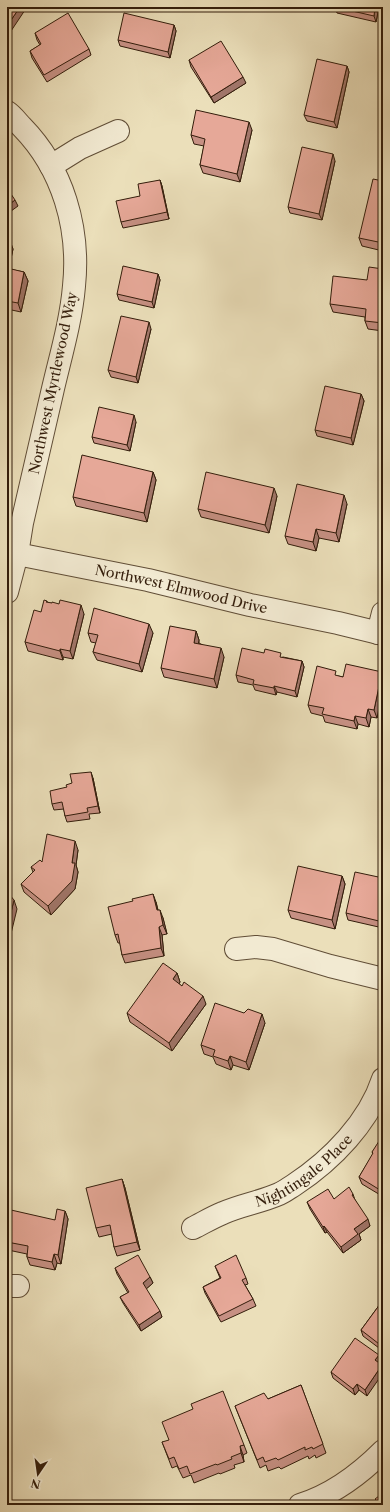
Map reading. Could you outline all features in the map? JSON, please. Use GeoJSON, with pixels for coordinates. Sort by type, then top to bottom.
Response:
{"type":"FeatureCollection","features":[{"type":"Feature","properties":{"kind":"street","name":"Northwest Myrtlewood Way"},"geometry":{"type":"LineString","coordinates":[[7,112],[36,141],[51,166],[64,194],[71,217],[75,246],[74,286],[67,330],[22,523],[17,554]]}},
{"type":"Feature","properties":{"kind":"street"},"geometry":{"type":"LineString","coordinates":[[51,166],[80,148],[118,131]]}},
{"type":"Feature","properties":{"kind":"street"},"geometry":{"type":"LineString","coordinates":[[7,592],[17,554]]}},
{"type":"Feature","properties":{"kind":"street","name":"Northwest Elmwood Drive"},"geometry":{"type":"LineString","coordinates":[[17,554],[148,580],[250,605],[338,623],[381,627]]}},
{"type":"Feature","properties":{"kind":"street"},"geometry":{"type":"LineString","coordinates":[[236,949],[256,947],[273,950],[383,979]]}},
{"type":"Feature","properties":{"kind":"street","name":"Nightingale Place"},"geometry":{"type":"LineString","coordinates":[[194,1228],[224,1212],[280,1194],[313,1173],[353,1131],[371,1106],[383,1079]]}},
{"type":"Feature","properties":{"kind":"street"},"geometry":{"type":"LineString","coordinates":[[300,1505],[320,1498],[338,1488],[369,1465],[383,1451]]}},
{"type":"Feature","properties":{"kind":"building"},"geometry":{"type":"Polygon","coordinates":[[[7,7],[20,7],[7,26],[7,7]]]}},
{"type":"Feature","properties":{"kind":"building"},"geometry":{"type":"Polygon","coordinates":[[[335,7],[375,7],[374,16],[335,7]]]}},
{"type":"Feature","properties":{"kind":"building"},"geometry":{"type":"Polygon","coordinates":[[[68,13],[89,49],[44,75],[30,51],[41,44],[35,33],[68,13]]]}},
{"type":"Feature","properties":{"kind":"building"},"geometry":{"type":"Polygon","coordinates":[[[124,13],[174,25],[168,52],[118,40],[124,13]]]}},
{"type":"Feature","properties":{"kind":"building"},"geometry":{"type":"Polygon","coordinates":[[[221,41],[243,77],[211,97],[189,60],[221,41]]]}},
{"type":"Feature","properties":{"kind":"building"},"geometry":{"type":"Polygon","coordinates":[[[317,59],[347,66],[334,122],[304,115],[317,59]]]}},
{"type":"Feature","properties":{"kind":"building"},"geometry":{"type":"Polygon","coordinates":[[[196,110],[249,122],[237,174],[200,165],[205,139],[191,135],[196,110]]]}},
{"type":"Feature","properties":{"kind":"building"},"geometry":{"type":"Polygon","coordinates":[[[302,147],[333,154],[319,214],[288,207],[302,147]]]}},
{"type":"Feature","properties":{"kind":"building"},"geometry":{"type":"Polygon","coordinates":[[[373,179],[383,181],[383,243],[359,238],[373,179]]]}},
{"type":"Feature","properties":{"kind":"building"},"geometry":{"type":"Polygon","coordinates":[[[160,180],[167,212],[121,222],[116,201],[140,196],[138,184],[160,180]]]}},
{"type":"Feature","properties":{"kind":"building"},"geometry":{"type":"Polygon","coordinates":[[[7,188],[15,200],[7,206],[7,188]]]}},
{"type":"Feature","properties":{"kind":"building"},"geometry":{"type":"Polygon","coordinates":[[[7,240],[10,240],[7,254],[7,240]]]}},
{"type":"Feature","properties":{"kind":"building"},"geometry":{"type":"Polygon","coordinates":[[[123,266],[158,274],[152,302],[117,294],[123,266]]]}},
{"type":"Feature","properties":{"kind":"building"},"geometry":{"type":"Polygon","coordinates":[[[369,267],[383,269],[383,323],[365,321],[366,309],[330,304],[333,276],[367,280],[369,267]]]}},
{"type":"Feature","properties":{"kind":"building"},"geometry":{"type":"Polygon","coordinates":[[[7,268],[24,272],[18,303],[7,301],[7,268]]]}},
{"type":"Feature","properties":{"kind":"building"},"geometry":{"type":"Polygon","coordinates":[[[121,316],[149,322],[136,377],[108,370],[121,316]]]}},
{"type":"Feature","properties":{"kind":"building"},"geometry":{"type":"Polygon","coordinates":[[[325,386],[361,394],[351,438],[315,430],[325,386]]]}},
{"type":"Feature","properties":{"kind":"building"},"geometry":{"type":"Polygon","coordinates":[[[99,407],[134,415],[127,445],[92,437],[99,407]]]}},
{"type":"Feature","properties":{"kind":"building"},"geometry":{"type":"Polygon","coordinates":[[[82,455],[153,472],[144,513],[73,497],[82,455]]]}},
{"type":"Feature","properties":{"kind":"building"},"geometry":{"type":"Polygon","coordinates":[[[206,472],[274,488],[265,525],[198,509],[206,472]]]}},
{"type":"Feature","properties":{"kind":"building"},"geometry":{"type":"Polygon","coordinates":[[[297,484],[344,495],[336,533],[316,529],[313,542],[285,536],[297,484]]]}},
{"type":"Feature","properties":{"kind":"building"},"geometry":{"type":"Polygon","coordinates":[[[44,600],[47,601],[46,602],[59,604],[60,600],[81,605],[70,651],[60,649],[60,651],[25,642],[34,610],[41,612],[44,600]]]}},
{"type":"Feature","properties":{"kind":"building"},"geometry":{"type":"Polygon","coordinates":[[[94,608],[149,624],[139,664],[93,652],[98,635],[88,633],[94,608]]]}},
{"type":"Feature","properties":{"kind":"building"},"geometry":{"type":"Polygon","coordinates":[[[170,626],[196,631],[194,643],[221,648],[214,679],[161,668],[170,626]]]}},
{"type":"Feature","properties":{"kind":"building"},"geometry":{"type":"Polygon","coordinates":[[[242,648],[264,653],[265,649],[281,653],[280,657],[302,661],[295,691],[274,686],[274,688],[253,684],[254,680],[236,675],[242,648]]]}},
{"type":"Feature","properties":{"kind":"building"},"geometry":{"type":"Polygon","coordinates":[[[346,664],[382,672],[374,710],[368,709],[366,718],[355,716],[354,721],[322,714],[324,708],[308,705],[317,666],[336,671],[335,675],[343,677],[346,664]]]}},
{"type":"Feature","properties":{"kind":"building"},"geometry":{"type":"Polygon","coordinates":[[[91,772],[98,806],[87,808],[88,812],[65,816],[62,802],[52,804],[50,791],[67,787],[66,785],[72,783],[70,774],[91,772]]]}},
{"type":"Feature","properties":{"kind":"building"},"geometry":{"type":"Polygon","coordinates":[[[47,834],[75,841],[72,863],[75,863],[72,881],[48,906],[21,884],[35,870],[31,867],[40,860],[42,862],[47,834]]]}},
{"type":"Feature","properties":{"kind":"building"},"geometry":{"type":"Polygon","coordinates":[[[298,866],[342,876],[332,920],[288,910],[298,866]]]}},
{"type":"Feature","properties":{"kind":"building"},"geometry":{"type":"Polygon","coordinates":[[[355,872],[383,878],[383,922],[346,913],[355,872]]]}},
{"type":"Feature","properties":{"kind":"building"},"geometry":{"type":"Polygon","coordinates":[[[7,893],[14,900],[7,929],[7,893]]]}},
{"type":"Feature","properties":{"kind":"building"},"geometry":{"type":"Polygon","coordinates":[[[153,894],[157,910],[160,910],[163,925],[159,927],[161,948],[122,955],[118,934],[115,935],[108,907],[153,894]]]}},
{"type":"Feature","properties":{"kind":"building"},"geometry":{"type":"Polygon","coordinates":[[[163,963],[177,973],[173,979],[182,986],[184,982],[203,996],[169,1043],[127,1013],[163,963]]]}},
{"type":"Feature","properties":{"kind":"building"},"geometry":{"type":"Polygon","coordinates":[[[215,1003],[244,1013],[248,1009],[262,1014],[246,1062],[230,1056],[228,1061],[213,1056],[215,1050],[201,1045],[215,1003]]]}},
{"type":"Feature","properties":{"kind":"building"},"geometry":{"type":"Polygon","coordinates":[[[381,1138],[383,1139],[383,1185],[380,1190],[359,1177],[381,1138]]]}},
{"type":"Feature","properties":{"kind":"building"},"geometry":{"type":"Polygon","coordinates":[[[122,1179],[137,1242],[114,1247],[110,1225],[96,1228],[86,1188],[122,1179]]]}},
{"type":"Feature","properties":{"kind":"building"},"geometry":{"type":"Polygon","coordinates":[[[349,1187],[353,1194],[352,1195],[368,1219],[354,1229],[358,1234],[341,1247],[324,1226],[323,1227],[307,1202],[328,1189],[334,1199],[349,1187]]]}},
{"type":"Feature","properties":{"kind":"building"},"geometry":{"type":"Polygon","coordinates":[[[57,1209],[65,1211],[58,1255],[54,1254],[52,1262],[27,1257],[28,1246],[7,1242],[7,1232],[11,1210],[55,1220],[57,1209]]]}},
{"type":"Feature","properties":{"kind":"building"},"geometry":{"type":"Polygon","coordinates":[[[138,1255],[150,1277],[143,1283],[160,1311],[139,1325],[120,1297],[129,1292],[115,1268],[138,1255]]]}},
{"type":"Feature","properties":{"kind":"building"},"geometry":{"type":"Polygon","coordinates":[[[236,1255],[246,1278],[242,1280],[253,1299],[219,1316],[203,1287],[221,1278],[215,1266],[236,1255]]]}},
{"type":"Feature","properties":{"kind":"building"},"geometry":{"type":"Polygon","coordinates":[[[383,1300],[383,1347],[361,1330],[383,1300]]]}},
{"type":"Feature","properties":{"kind":"building"},"geometry":{"type":"Polygon","coordinates":[[[355,1338],[379,1355],[375,1360],[382,1365],[365,1390],[357,1384],[353,1389],[331,1372],[355,1338]]]}},
{"type":"Feature","properties":{"kind":"building"},"geometry":{"type":"Polygon","coordinates":[[[301,1385],[323,1444],[313,1449],[312,1447],[305,1450],[305,1447],[278,1460],[276,1458],[265,1462],[263,1457],[257,1460],[235,1406],[264,1393],[268,1399],[301,1385]]]}},
{"type":"Feature","properties":{"kind":"building"},"geometry":{"type":"Polygon","coordinates":[[[223,1391],[244,1445],[240,1446],[241,1453],[231,1457],[232,1459],[190,1474],[187,1466],[179,1469],[174,1457],[169,1459],[162,1442],[169,1440],[162,1422],[193,1409],[191,1404],[223,1391]]]}},
{"type":"Feature","properties":{"kind":"building"},"geometry":{"type":"Polygon","coordinates":[[[383,1493],[383,1505],[371,1505],[376,1500],[375,1499],[383,1493]]]}}]}
